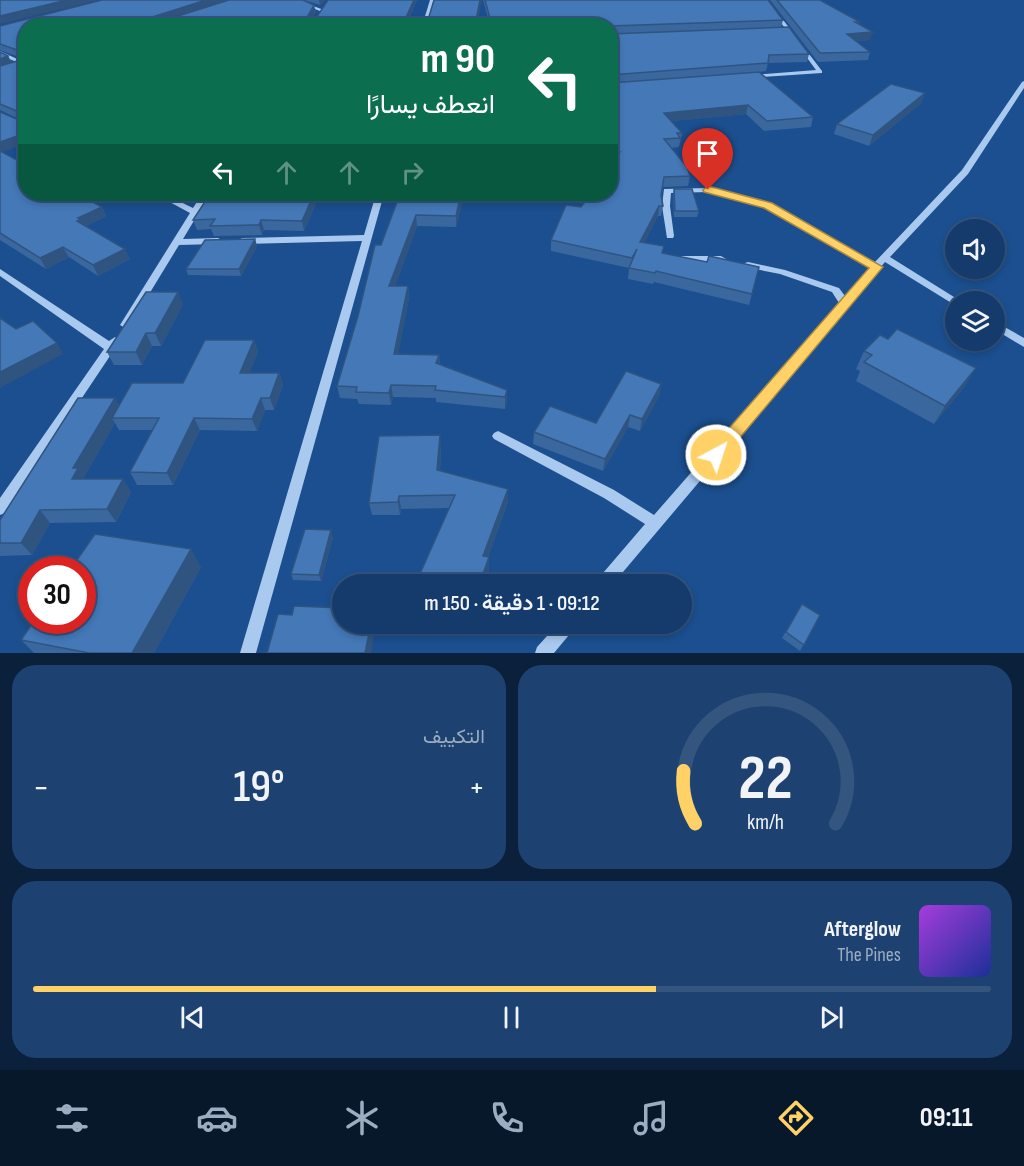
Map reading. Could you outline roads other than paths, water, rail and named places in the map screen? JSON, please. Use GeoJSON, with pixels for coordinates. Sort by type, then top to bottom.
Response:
{"type":"FeatureCollection","features":[{"type":"Feature","properties":{"kind":"street"},"geometry":{"type":"LineString","coordinates":[[292,0],[322,10]]}},
{"type":"Feature","properties":{"kind":"street"},"geometry":{"type":"LineString","coordinates":[[317,18],[329,0]]}},
{"type":"Feature","properties":{"kind":"street"},"geometry":{"type":"LineString","coordinates":[[426,18],[432,0]]}},
{"type":"Feature","properties":{"kind":"street"},"geometry":{"type":"LineString","coordinates":[[739,78],[820,72],[766,0]]}},
{"type":"Feature","properties":{"kind":"street"},"geometry":{"type":"LineString","coordinates":[[777,31],[789,31]]}},
{"type":"Feature","properties":{"kind":"street"},"geometry":{"type":"LineString","coordinates":[[0,53],[18,62]]}},
{"type":"Feature","properties":{"kind":"street"},"geometry":{"type":"LineString","coordinates":[[612,574],[844,303],[965,172],[1024,83]]}},
{"type":"Feature","properties":{"kind":"street"},"geometry":{"type":"LineString","coordinates":[[670,236],[666,206],[667,191],[708,190],[768,206],[877,267]]}},
{"type":"Feature","properties":{"kind":"street"},"geometry":{"type":"LineString","coordinates":[[173,201],[195,212]]}},
{"type":"Feature","properties":{"kind":"street"},"geometry":{"type":"LineString","coordinates":[[0,509],[111,348],[202,201]]}},
{"type":"Feature","properties":{"kind":"street"},"geometry":{"type":"LineString","coordinates":[[248,653],[378,201]]}},
{"type":"Feature","properties":{"kind":"street"},"geometry":{"type":"LineString","coordinates":[[236,241],[367,238]]}},
{"type":"Feature","properties":{"kind":"street"},"geometry":{"type":"LineString","coordinates":[[176,242],[224,241]]}},
{"type":"Feature","properties":{"kind":"street"},"geometry":{"type":"LineString","coordinates":[[676,259],[713,258],[782,272],[836,290],[844,303]]}},
{"type":"Feature","properties":{"kind":"street"},"geometry":{"type":"LineString","coordinates":[[885,258],[945,295]]}},
{"type":"Feature","properties":{"kind":"street"},"geometry":{"type":"LineString","coordinates":[[0,272],[111,348]]}},
{"type":"Feature","properties":{"kind":"street"},"geometry":{"type":"LineString","coordinates":[[1005,331],[1024,343]]}},
{"type":"Feature","properties":{"kind":"street"},"geometry":{"type":"LineString","coordinates":[[498,436],[609,494],[655,524]]}},
{"type":"Feature","properties":{"kind":"street"},"geometry":{"type":"LineString","coordinates":[[543,653],[559,634]]}}]}
